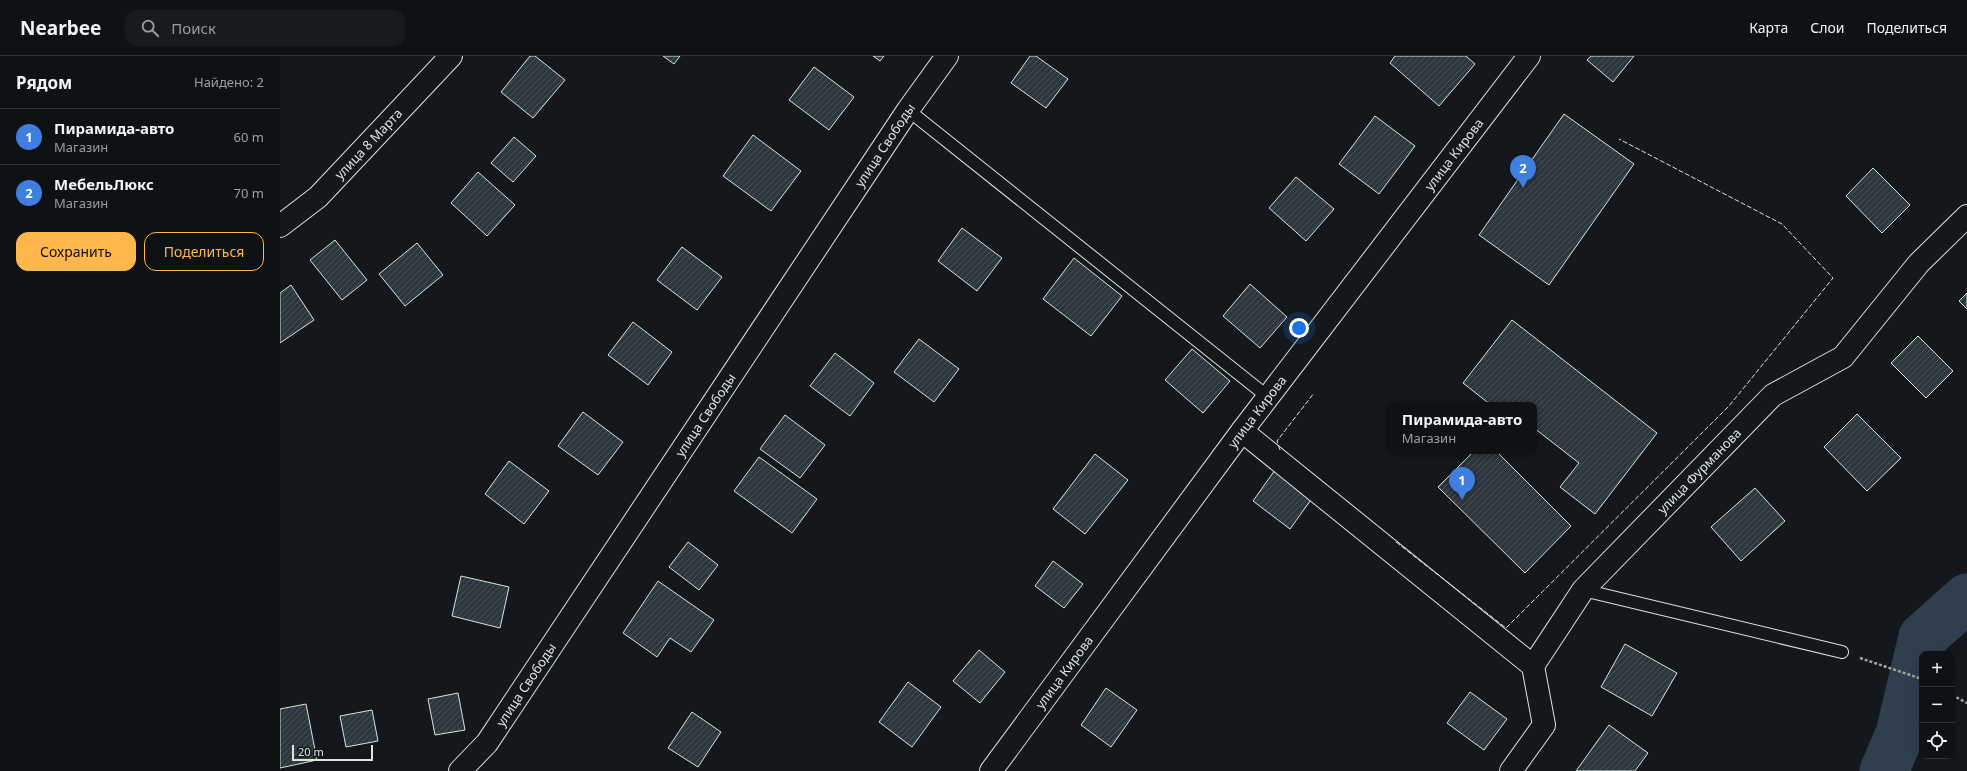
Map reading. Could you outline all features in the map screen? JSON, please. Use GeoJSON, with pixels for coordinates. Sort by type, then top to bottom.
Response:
{"type":"FeatureCollection","features":[{"type":"Feature","properties":{"kind":"street","name":"улица 8 Марта"},"geometry":{"type":"LineString","coordinates":[[280,226],[318,197],[451,56]]}},
{"type":"Feature","properties":{"kind":"street","name":"улица Свободы"},"geometry":{"type":"LineString","coordinates":[[460,771],[487,743],[908,110],[947,56]]}},
{"type":"Feature","properties":{"kind":"street","name":"улица Кирова"},"geometry":{"type":"LineString","coordinates":[[991,771],[1242,431],[1529,56]]}},
{"type":"Feature","properties":{"kind":"street","name":"улица Фурманова"},"geometry":{"type":"LineString","coordinates":[[1533,666],[1584,590],[1773,395],[1843,357],[1919,264],[1967,216]]}},
{"type":"Feature","properties":{"kind":"street"},"geometry":{"type":"LineString","coordinates":[[1242,431],[1533,666],[1544,725],[1511,771]]}},
{"type":"Feature","properties":{"kind":"lane"},"geometry":{"type":"LineString","coordinates":[[908,110],[1268,397]]}},
{"type":"Feature","properties":{"kind":"lane"},"geometry":{"type":"LineString","coordinates":[[1584,590],[1842,652]]}},
{"type":"Feature","properties":{"kind":"path"},"geometry":{"type":"LineString","coordinates":[[1842,652],[1919,678]]}},
{"type":"Feature","properties":{"kind":"path"},"geometry":{"type":"LineString","coordinates":[[1955,697],[1967,703]]}},
{"type":"Feature","properties":{"kind":"building"},"geometry":{"type":"Polygon","coordinates":[[[530,56],[535,56],[565,80],[533,118],[501,92],[530,56]]]}},
{"type":"Feature","properties":{"kind":"building"},"geometry":{"type":"Polygon","coordinates":[[[663,56],[680,56],[674,64],[663,56]]]}},
{"type":"Feature","properties":{"kind":"building"},"geometry":{"type":"Polygon","coordinates":[[[873,56],[884,56],[880,61],[873,56]]]}},
{"type":"Feature","properties":{"kind":"building"},"geometry":{"type":"Polygon","coordinates":[[[1030,56],[1036,56],[1068,79],[1046,108],[1011,83],[1030,56]]]}},
{"type":"Feature","properties":{"kind":"building"},"geometry":{"type":"Polygon","coordinates":[[[1395,56],[1466,56],[1475,64],[1439,106],[1390,63],[1395,56]]]}},
{"type":"Feature","properties":{"kind":"building"},"geometry":{"type":"Polygon","coordinates":[[[1591,56],[1634,56],[1613,82],[1587,60],[1591,56]]]}},
{"type":"Feature","properties":{"kind":"building"},"geometry":{"type":"Polygon","coordinates":[[[814,67],[854,97],[829,130],[789,100],[814,67]]]}},
{"type":"Feature","properties":{"kind":"building"},"geometry":{"type":"Polygon","coordinates":[[[1564,114],[1634,164],[1549,285],[1479,235],[1564,114]]]}},
{"type":"Feature","properties":{"kind":"building"},"geometry":{"type":"Polygon","coordinates":[[[1375,116],[1415,146],[1379,194],[1339,164],[1375,116]]]}},
{"type":"Feature","properties":{"kind":"building"},"geometry":{"type":"Polygon","coordinates":[[[753,135],[801,171],[771,211],[723,176],[753,135]]]}},
{"type":"Feature","properties":{"kind":"building"},"geometry":{"type":"Polygon","coordinates":[[[514,137],[536,156],[513,182],[491,163],[514,137]]]}},
{"type":"Feature","properties":{"kind":"building"},"geometry":{"type":"Polygon","coordinates":[[[1873,168],[1910,205],[1882,233],[1846,196],[1873,168]]]}},
{"type":"Feature","properties":{"kind":"building"},"geometry":{"type":"Polygon","coordinates":[[[478,172],[515,205],[487,236],[451,203],[478,172]]]}},
{"type":"Feature","properties":{"kind":"building"},"geometry":{"type":"Polygon","coordinates":[[[1296,177],[1334,209],[1306,241],[1269,208],[1296,177]]]}},
{"type":"Feature","properties":{"kind":"building"},"geometry":{"type":"Polygon","coordinates":[[[962,228],[1002,258],[977,291],[938,261],[962,228]]]}},
{"type":"Feature","properties":{"kind":"building"},"geometry":{"type":"Polygon","coordinates":[[[335,240],[367,280],[342,300],[310,260],[335,240]]]}},
{"type":"Feature","properties":{"kind":"building"},"geometry":{"type":"Polygon","coordinates":[[[417,243],[443,275],[405,306],[379,274],[417,243]]]}},
{"type":"Feature","properties":{"kind":"building"},"geometry":{"type":"Polygon","coordinates":[[[682,247],[722,277],[697,310],[657,280],[682,247]]]}},
{"type":"Feature","properties":{"kind":"building"},"geometry":{"type":"Polygon","coordinates":[[[1074,258],[1122,296],[1091,336],[1043,299],[1074,258]]]}},
{"type":"Feature","properties":{"kind":"building"},"geometry":{"type":"Polygon","coordinates":[[[1250,284],[1287,317],[1260,348],[1223,316],[1250,284]]]}},
{"type":"Feature","properties":{"kind":"building"},"geometry":{"type":"Polygon","coordinates":[[[291,285],[314,320],[280,343],[280,293],[291,285]]]}},
{"type":"Feature","properties":{"kind":"building"},"geometry":{"type":"Polygon","coordinates":[[[1967,293],[1967,309],[1959,301],[1967,293]]]}},
{"type":"Feature","properties":{"kind":"building"},"geometry":{"type":"Polygon","coordinates":[[[1512,320],[1657,433],[1595,514],[1560,487],[1579,463],[1537,430],[1537,402],[1487,402],[1463,383],[1512,320]]]}},
{"type":"Feature","properties":{"kind":"building"},"geometry":{"type":"Polygon","coordinates":[[[633,322],[672,352],[648,385],[608,355],[633,322]]]}},
{"type":"Feature","properties":{"kind":"building"},"geometry":{"type":"Polygon","coordinates":[[[1918,336],[1953,371],[1926,398],[1891,363],[1918,336]]]}},
{"type":"Feature","properties":{"kind":"building"},"geometry":{"type":"Polygon","coordinates":[[[919,339],[959,369],[934,402],[894,372],[919,339]]]}},
{"type":"Feature","properties":{"kind":"building"},"geometry":{"type":"Polygon","coordinates":[[[1192,349],[1230,381],[1203,413],[1165,380],[1192,349]]]}},
{"type":"Feature","properties":{"kind":"building"},"geometry":{"type":"Polygon","coordinates":[[[835,353],[874,383],[850,416],[810,386],[835,353]]]}},
{"type":"Feature","properties":{"kind":"building"},"geometry":{"type":"Polygon","coordinates":[[[583,412],[623,442],[598,475],[558,446],[583,412]]]}},
{"type":"Feature","properties":{"kind":"building"},"geometry":{"type":"Polygon","coordinates":[[[1857,414],[1901,458],[1867,491],[1824,447],[1857,414]]]}},
{"type":"Feature","properties":{"kind":"building"},"geometry":{"type":"Polygon","coordinates":[[[785,415],[825,445],[800,478],[760,449],[785,415]]]}},
{"type":"Feature","properties":{"kind":"building"},"geometry":{"type":"Polygon","coordinates":[[[1095,454],[1128,480],[1085,534],[1053,509],[1095,454]]]}},
{"type":"Feature","properties":{"kind":"building"},"geometry":{"type":"Polygon","coordinates":[[[1471,454],[1499,454],[1571,526],[1525,573],[1438,487],[1471,454]]]}},
{"type":"Feature","properties":{"kind":"building"},"geometry":{"type":"Polygon","coordinates":[[[759,457],[817,499],[792,533],[734,491],[759,457]]]}},
{"type":"Feature","properties":{"kind":"building"},"geometry":{"type":"Polygon","coordinates":[[[509,461],[549,491],[524,524],[485,494],[509,461]]]}},
{"type":"Feature","properties":{"kind":"building"},"geometry":{"type":"Polygon","coordinates":[[[1275,470],[1313,497],[1290,529],[1253,501],[1275,470]]]}},
{"type":"Feature","properties":{"kind":"building"},"geometry":{"type":"Polygon","coordinates":[[[1755,488],[1785,521],[1741,561],[1711,527],[1755,488]]]}},
{"type":"Feature","properties":{"kind":"building"},"geometry":{"type":"Polygon","coordinates":[[[688,542],[718,565],[699,590],[669,567],[688,542]]]}},
{"type":"Feature","properties":{"kind":"building"},"geometry":{"type":"Polygon","coordinates":[[[1053,561],[1083,584],[1064,608],[1035,586],[1053,561]]]}},
{"type":"Feature","properties":{"kind":"building"},"geometry":{"type":"Polygon","coordinates":[[[461,576],[509,587],[500,628],[452,616],[461,576]]]}},
{"type":"Feature","properties":{"kind":"building"},"geometry":{"type":"Polygon","coordinates":[[[658,581],[714,620],[691,652],[670,638],[657,657],[623,633],[658,581]]]}},
{"type":"Feature","properties":{"kind":"building"},"geometry":{"type":"Polygon","coordinates":[[[1625,644],[1677,673],[1652,716],[1601,687],[1625,644]]]}},
{"type":"Feature","properties":{"kind":"building"},"geometry":{"type":"Polygon","coordinates":[[[979,650],[1005,672],[980,703],[953,681],[979,650]]]}},
{"type":"Feature","properties":{"kind":"building"},"geometry":{"type":"Polygon","coordinates":[[[908,682],[941,707],[912,747],[879,722],[908,682]]]}},
{"type":"Feature","properties":{"kind":"building"},"geometry":{"type":"Polygon","coordinates":[[[1106,688],[1137,710],[1111,747],[1081,725],[1106,688]]]}},
{"type":"Feature","properties":{"kind":"building"},"geometry":{"type":"Polygon","coordinates":[[[1470,692],[1507,719],[1484,750],[1447,723],[1470,692]]]}},
{"type":"Feature","properties":{"kind":"building"},"geometry":{"type":"Polygon","coordinates":[[[458,693],[465,730],[435,735],[428,699],[458,693]]]}},
{"type":"Feature","properties":{"kind":"building"},"geometry":{"type":"Polygon","coordinates":[[[306,704],[317,760],[280,768],[280,709],[306,704]]]}},
{"type":"Feature","properties":{"kind":"building"},"geometry":{"type":"Polygon","coordinates":[[[372,710],[378,741],[346,747],[340,716],[372,710]]]}},
{"type":"Feature","properties":{"kind":"building"},"geometry":{"type":"Polygon","coordinates":[[[692,712],[721,732],[698,767],[668,748],[692,712]]]}},
{"type":"Feature","properties":{"kind":"building"},"geometry":{"type":"Polygon","coordinates":[[[1609,725],[1648,753],[1635,771],[1576,771],[1609,725]]]}},
{"type":"Feature","properties":{"kind":"waterway"},"geometry":{"type":"LineString","coordinates":[[1884,771],[1900,734],[1923,637],[1967,598]]}},
{"type":"Feature","properties":{"kind":"fence"},"geometry":{"type":"LineString","coordinates":[[1396,542],[1506,628],[1729,406],[1833,278],[1782,224],[1619,139]]}},
{"type":"Feature","properties":{"kind":"fence"},"geometry":{"type":"LineString","coordinates":[[1280,450],[1277,441],[1314,393]]}},
{"type":"Feature","properties":{"kind":"place","name":"МебельЛюкс"},"geometry":{"type":"Point","coordinates":[1523,188]}},
{"type":"Feature","properties":{"kind":"place","name":"Пирамида-авто"},"geometry":{"type":"Point","coordinates":[1462,500]}}]}
